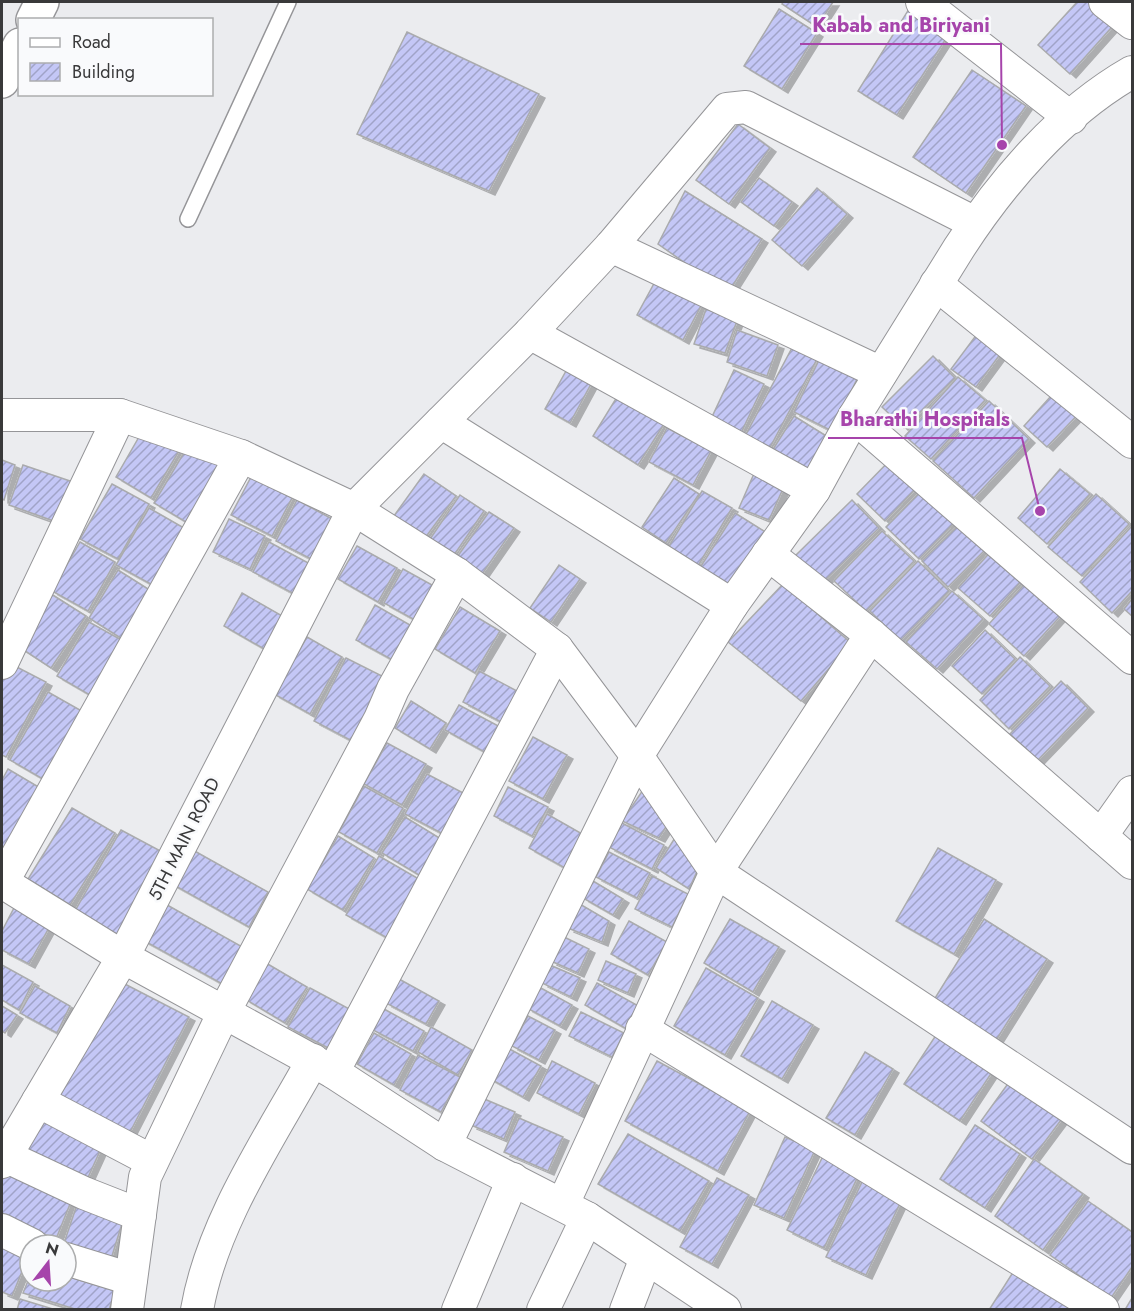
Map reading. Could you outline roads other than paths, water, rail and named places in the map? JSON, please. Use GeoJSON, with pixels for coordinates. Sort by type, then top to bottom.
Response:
{"type":"FeatureCollection","features":[{"type":"Feature","properties":{"kind":"street"},"geometry":{"type":"LineString","coordinates":[[34,18],[42,2]]}},
{"type":"Feature","properties":{"kind":"street"},"geometry":{"type":"LineString","coordinates":[[922,2],[1071,118]]}},
{"type":"Feature","properties":{"kind":"street"},"geometry":{"type":"LineString","coordinates":[[1105,2],[1132,23]]}},
{"type":"Feature","properties":{"kind":"street"},"geometry":{"type":"LineString","coordinates":[[445,1144],[637,756],[732,605],[814,490],[854,417],[975,223],[1039,146],[1071,118],[1132,72]]}},
{"type":"Feature","properties":{"kind":"street","name":"5TH MAIN ROAD"},"geometry":{"type":"LineString","coordinates":[[3,1159],[123,957],[354,509],[530,333],[611,246],[727,109],[746,107],[975,223]]}},
{"type":"Feature","properties":{"kind":"street"},"geometry":{"type":"LineString","coordinates":[[611,246],[881,373]]}},
{"type":"Feature","properties":{"kind":"street"},"geometry":{"type":"LineString","coordinates":[[936,284],[1132,442]]}},
{"type":"Feature","properties":{"kind":"street"},"geometry":{"type":"LineString","coordinates":[[530,333],[814,490]]}},
{"type":"Feature","properties":{"kind":"street"},"geometry":{"type":"LineString","coordinates":[[2,415],[120,415],[241,456],[354,509],[457,574],[557,649],[637,756],[716,872],[1132,1148]]}},
{"type":"Feature","properties":{"kind":"street"},"geometry":{"type":"LineString","coordinates":[[2,663],[120,415]]}},
{"type":"Feature","properties":{"kind":"street"},"geometry":{"type":"LineString","coordinates":[[854,417],[1132,658]]}},
{"type":"Feature","properties":{"kind":"street"},"geometry":{"type":"LineString","coordinates":[[441,422],[732,605]]}},
{"type":"Feature","properties":{"kind":"street"},"geometry":{"type":"LineString","coordinates":[[241,456],[2,882],[123,957],[323,1066],[445,1144],[575,1211],[725,1310]]}},
{"type":"Feature","properties":{"kind":"street"},"geometry":{"type":"LineString","coordinates":[[768,554],[872,635],[1132,863]]}},
{"type":"Feature","properties":{"kind":"street"},"geometry":{"type":"LineString","coordinates":[[127,1310],[145,1177],[152,1161],[224,1012],[380,719],[393,689],[457,574]]}},
{"type":"Feature","properties":{"kind":"street"},"geometry":{"type":"LineString","coordinates":[[543,1310],[575,1211],[642,1029],[716,872],[872,635]]}},
{"type":"Feature","properties":{"kind":"street"},"geometry":{"type":"LineString","coordinates":[[196,1310],[208,1258],[237,1199],[323,1066],[557,649]]}},
{"type":"Feature","properties":{"kind":"street"},"geometry":{"type":"LineString","coordinates":[[1101,836],[1132,792]]}},
{"type":"Feature","properties":{"kind":"street"},"geometry":{"type":"LineString","coordinates":[[642,1029],[1103,1310]]}},
{"type":"Feature","properties":{"kind":"street"},"geometry":{"type":"LineString","coordinates":[[38,1101],[152,1161]]}},
{"type":"Feature","properties":{"kind":"street"},"geometry":{"type":"LineString","coordinates":[[3,1159],[140,1215]]}},
{"type":"Feature","properties":{"kind":"street"},"geometry":{"type":"LineString","coordinates":[[458,1310],[513,1179]]}},
{"type":"Feature","properties":{"kind":"street"},"geometry":{"type":"LineString","coordinates":[[2,1230],[18,1238]]}},
{"type":"Feature","properties":{"kind":"street"},"geometry":{"type":"LineString","coordinates":[[626,1310],[646,1258]]}},
{"type":"Feature","properties":{"kind":"street"},"geometry":{"type":"LineString","coordinates":[[78,1263],[131,1279]]}},
{"type":"Feature","properties":{"kind":"lane"},"geometry":{"type":"LineString","coordinates":[[188,219],[288,2]]}},
{"type":"Feature","properties":{"kind":"place","name":"Kabab and Biriyani"},"geometry":{"type":"Point","coordinates":[1002,145]}},
{"type":"Feature","properties":{"kind":"place","name":"Bharathi Hospitals"},"geometry":{"type":"Point","coordinates":[1040,511]}}]}
